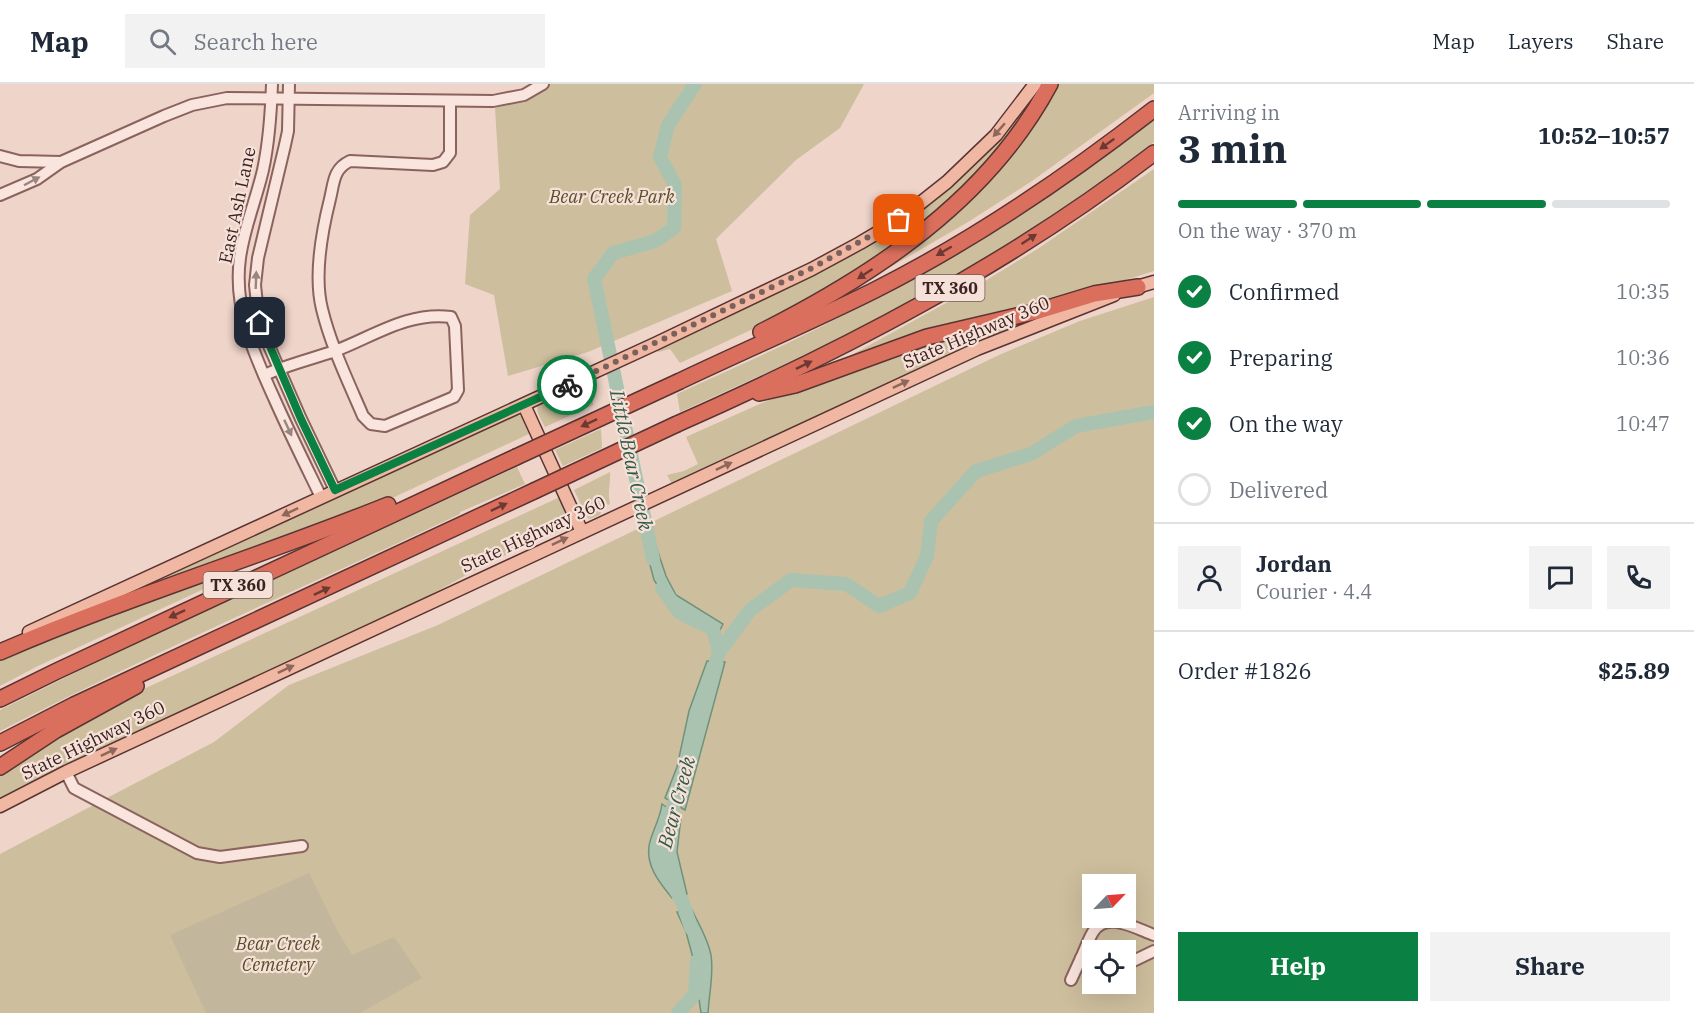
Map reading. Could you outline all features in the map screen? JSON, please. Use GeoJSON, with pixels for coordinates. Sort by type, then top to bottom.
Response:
{"type":"FeatureCollection","features":[{"type":"Feature","properties":{"kind":"highway"},"geometry":{"type":"LineString","coordinates":[[712,366],[728,349],[816,304],[888,258],[940,219],[1001,157],[1050,84]]}},
{"type":"Feature","properties":{"kind":"highway","name":"TX 360"},"geometry":{"type":"LineString","coordinates":[[0,699],[57,670],[875,290],[951,247],[1049,185],[1154,109]]}},
{"type":"Feature","properties":{"kind":"highway","name":"TX 360"},"geometry":{"type":"LineString","coordinates":[[0,743],[166,662],[732,400],[842,346],[957,283],[1056,222],[1154,153]]}},
{"type":"Feature","properties":{"kind":"highway"},"geometry":{"type":"LineString","coordinates":[[732,400],[795,385],[927,337],[1038,311],[1094,294],[1138,287]]}},
{"type":"Feature","properties":{"kind":"highway"},"geometry":{"type":"LineString","coordinates":[[0,652],[120,602],[340,525],[447,479],[478,474]]}},
{"type":"Feature","properties":{"kind":"highway"},"geometry":{"type":"LineString","coordinates":[[0,767],[56,730],[146,681],[166,662]]}},
{"type":"Feature","properties":{"kind":"main road"},"geometry":{"type":"LineString","coordinates":[[0,646],[524,405],[812,268],[899,220],[921,204],[972,160],[996,135],[1035,84]]}},
{"type":"Feature","properties":{"kind":"main road","name":"State Highway 360"},"geometry":{"type":"LineString","coordinates":[[0,806],[66,772],[977,349],[1043,322],[1154,282]]}},
{"type":"Feature","properties":{"kind":"main road"},"geometry":{"type":"LineString","coordinates":[[524,405],[582,532]]}},
{"type":"Feature","properties":{"kind":"street","name":"East Ash Lane"},"geometry":{"type":"LineString","coordinates":[[272,84],[270,127],[260,182],[246,223],[240,260],[242,317],[264,375],[321,497]]}},
{"type":"Feature","properties":{"kind":"street","name":"East Ash Lane"},"geometry":{"type":"LineString","coordinates":[[289,84],[288,131],[258,258],[255,285],[260,323],[301,419],[335,490]]}},
{"type":"Feature","properties":{"kind":"street"},"geometry":{"type":"LineString","coordinates":[[0,195],[37,179],[61,162],[192,105],[227,98],[272,97],[493,102],[524,95],[543,84]]}},
{"type":"Feature","properties":{"kind":"street"},"geometry":{"type":"LineString","coordinates":[[264,375],[335,351],[398,323],[441,315],[451,316],[454,326],[458,390],[454,397],[385,426],[371,424],[363,416],[335,351],[321,307],[319,265],[323,224],[336,174],[341,165],[350,161],[433,165],[443,162],[450,153],[450,102]]}},
{"type":"Feature","properties":{"kind":"street"},"geometry":{"type":"LineString","coordinates":[[0,156],[19,161],[61,162]]}},
{"type":"Feature","properties":{"kind":"street"},"geometry":{"type":"LineString","coordinates":[[260,182],[276,186]]}},
{"type":"Feature","properties":{"kind":"street"},"geometry":{"type":"LineString","coordinates":[[66,772],[74,788],[197,853],[220,857],[302,846]]}},
{"type":"Feature","properties":{"kind":"street"},"geometry":{"type":"LineString","coordinates":[[1071,980],[1094,931],[1105,922],[1113,921],[1154,935]]}},
{"type":"Feature","properties":{"kind":"street"},"geometry":{"type":"LineString","coordinates":[[1136,960],[1154,951]]}},
{"type":"Feature","properties":{"kind":"green space","name":"Bear Creek Park"},"geometry":{"type":"Polygon","coordinates":[[[550,84],[864,84],[840,128],[796,160],[716,239],[732,291],[588,352],[508,376],[494,295],[465,284],[470,215],[500,189],[495,108],[525,99],[550,84]]]}},
{"type":"Feature","properties":{"kind":"green space"},"geometry":{"type":"Polygon","coordinates":[[[1055,84],[1154,84],[1154,93],[1032,181],[968,222],[875,276],[872,273],[949,216],[1055,84]]]}},
{"type":"Feature","properties":{"kind":"green space"},"geometry":{"type":"Polygon","coordinates":[[[1040,85],[1003,143],[956,194],[921,223],[918,230],[889,252],[770,321],[680,363],[670,349],[658,352],[656,348],[917,213],[949,189],[985,155],[1040,85]]]}},
{"type":"Feature","properties":{"kind":"green space"},"geometry":{"type":"Polygon","coordinates":[[[1154,119],[1154,142],[1043,222],[885,315],[680,412],[677,394],[818,328],[960,250],[1040,200],[1154,119]]]}},
{"type":"Feature","properties":{"kind":"green space"},"geometry":{"type":"Polygon","coordinates":[[[1154,169],[1154,271],[848,361],[846,358],[977,286],[1039,248],[1154,169]]]}},
{"type":"Feature","properties":{"kind":"green space"},"geometry":{"type":"Polygon","coordinates":[[[1154,297],[1154,1013],[0,1013],[0,854],[214,742],[289,685],[438,625],[999,355],[1080,321],[1154,297]]]}},
{"type":"Feature","properties":{"kind":"green space"},"geometry":{"type":"Polygon","coordinates":[[[1021,320],[1023,324],[672,484],[667,475],[684,471],[698,464],[686,437],[762,403],[911,346],[1021,320]]]}},
{"type":"Feature","properties":{"kind":"green space"},"geometry":{"type":"Polygon","coordinates":[[[578,384],[581,388],[590,387],[593,392],[593,405],[545,427],[538,411],[539,401],[578,384]]]}},
{"type":"Feature","properties":{"kind":"green space"},"geometry":{"type":"Polygon","coordinates":[[[515,414],[523,418],[531,433],[386,501],[133,593],[131,589],[515,414]]]}},
{"type":"Feature","properties":{"kind":"green space"},"geometry":{"type":"Polygon","coordinates":[[[601,429],[602,448],[563,466],[555,450],[601,429]]]}},
{"type":"Feature","properties":{"kind":"green space"},"geometry":{"type":"Polygon","coordinates":[[[517,467],[525,484],[460,512],[460,514],[172,647],[0,731],[0,710],[115,653],[517,467]]]}},
{"type":"Feature","properties":{"kind":"green space"},"geometry":{"type":"Polygon","coordinates":[[[610,472],[610,503],[609,505],[604,503],[600,515],[590,519],[574,490],[610,472]]]}},
{"type":"Feature","properties":{"kind":"green space"},"geometry":{"type":"Polygon","coordinates":[[[560,497],[570,517],[568,527],[484,565],[425,598],[88,755],[0,800],[0,772],[122,699],[560,497]]]}},
{"type":"Feature","properties":{"kind":"green space"},"geometry":{"type":"Polygon","coordinates":[[[234,569],[236,574],[0,686],[0,656],[234,569]]]}},
{"type":"Feature","properties":{"kind":"green space","name":"Bear Creek Cemetery"},"geometry":{"type":"Polygon","coordinates":[[[309,873],[352,955],[394,937],[422,978],[360,1013],[206,1013],[170,935],[309,873]]]}},
{"type":"Feature","properties":{"kind":"water"},"geometry":{"type":"Polygon","coordinates":[[[654,540],[666,576],[676,595],[723,624],[718,634],[666,598],[654,580],[644,542],[654,540]]]}},
{"type":"Feature","properties":{"kind":"water"},"geometry":{"type":"Polygon","coordinates":[[[707,661],[725,662],[685,810],[665,798],[677,767],[689,711],[707,661]]]}},
{"type":"Feature","properties":{"kind":"water"},"geometry":{"type":"Polygon","coordinates":[[[662,804],[681,817],[677,852],[687,894],[672,898],[655,874],[649,854],[650,841],[662,804]]]}},
{"type":"Feature","properties":{"kind":"water"},"geometry":{"type":"Polygon","coordinates":[[[692,910],[706,938],[711,955],[712,977],[708,1013],[701,1013],[693,958],[686,932],[677,912],[692,910]]]}},
{"type":"Feature","properties":{"kind":"waterway","name":"Little Bear Creek"},"geometry":{"type":"LineString","coordinates":[[653,559],[594,279],[613,253],[655,241],[674,228],[675,185],[660,157],[668,125],[695,84]]}},
{"type":"Feature","properties":{"kind":"waterway"},"geometry":{"type":"LineString","coordinates":[[711,678],[719,652],[750,610],[791,580],[846,584],[879,606],[910,593],[927,556],[931,521],[976,471],[1031,454],[1076,426],[1154,412]]}},
{"type":"Feature","properties":{"kind":"waterway","name":"Little Bear Creek"},"geometry":{"type":"LineString","coordinates":[[662,588],[680,613],[713,629],[719,652]]}},
{"type":"Feature","properties":{"kind":"waterway","name":"Bear Creek"},"geometry":{"type":"LineString","coordinates":[[667,827],[680,785]]}},
{"type":"Feature","properties":{"kind":"waterway","name":"Bear Creek"},"geometry":{"type":"LineString","coordinates":[[670,880],[683,903],[691,928]]}},
{"type":"Feature","properties":{"kind":"waterway","name":"Bear Creek"},"geometry":{"type":"LineString","coordinates":[[678,1013],[695,994],[697,961]]}},
{"type":"Feature","properties":{"kind":"way so far"},"geometry":{"type":"LineString","coordinates":[[567,385],[812,268],[899,220]]}},
{"type":"Feature","properties":{"kind":"route"},"geometry":{"type":"LineString","coordinates":[[260,323],[301,419],[335,490],[567,385]]}}]}
